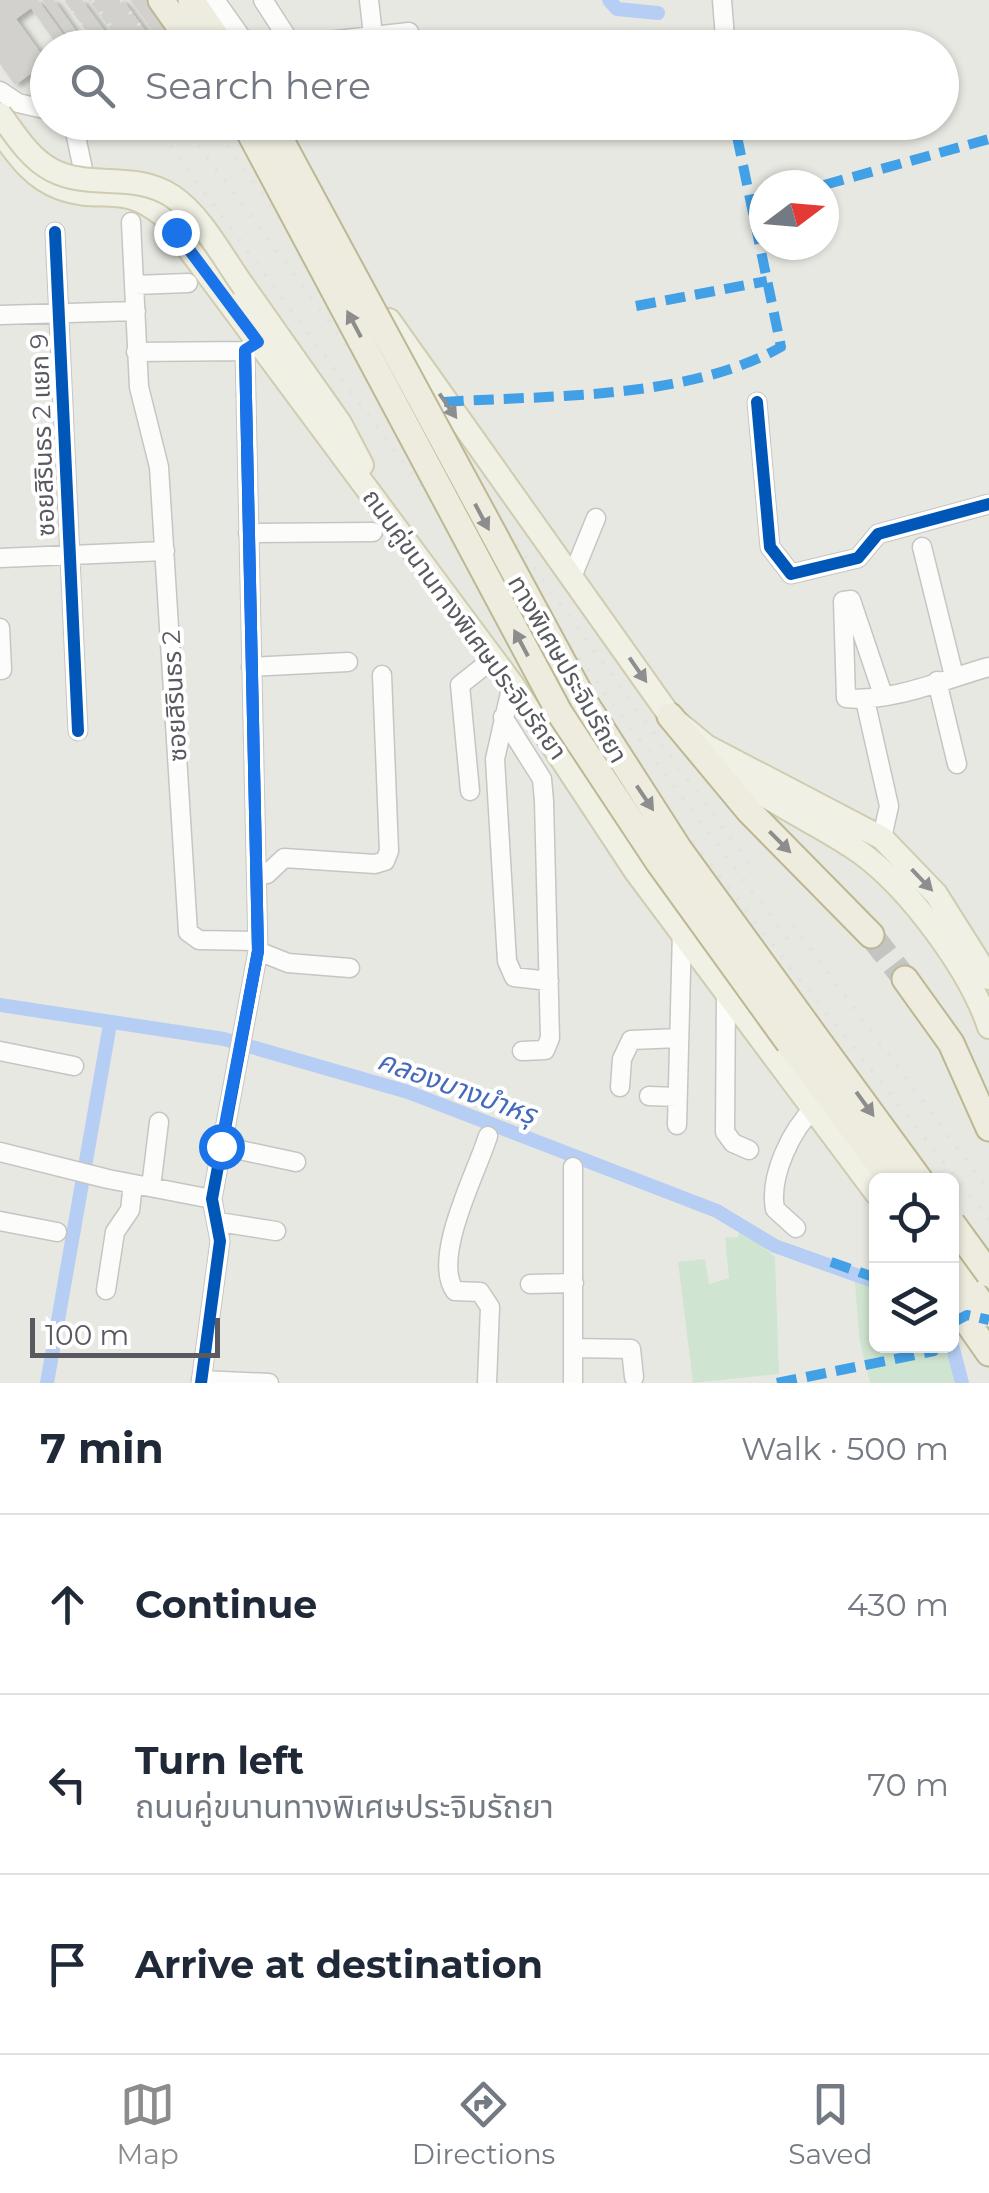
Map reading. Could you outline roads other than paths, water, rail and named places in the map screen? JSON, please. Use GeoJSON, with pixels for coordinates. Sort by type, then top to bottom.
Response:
{"type":"FeatureCollection","features":[{"type":"Feature","properties":{"kind":"highway"},"geometry":{"type":"LineString","coordinates":[[161,0],[182,30]]}},
{"type":"Feature","properties":{"kind":"highway"},"geometry":{"type":"LineString","coordinates":[[190,0],[211,30]]}},
{"type":"Feature","properties":{"kind":"highway","name":"ทางพิเศษประจิมรัถยา"},"geometry":{"type":"LineString","coordinates":[[254,140],[559,712],[658,862],[886,1173]]}},
{"type":"Feature","properties":{"kind":"highway","name":"ทางพิเศษประจิมรัถยา"},"geometry":{"type":"LineString","coordinates":[[281,140],[531,607],[624,766],[736,930],[915,1173]]}},
{"type":"Feature","properties":{"kind":"highway"},"geometry":{"type":"LineString","coordinates":[[670,716],[749,811],[871,935]]}},
{"type":"Feature","properties":{"kind":"highway"},"geometry":{"type":"LineString","coordinates":[[905,978],[951,1042],[989,1128]]}},
{"type":"Feature","properties":{"kind":"highway"},"geometry":{"type":"LineString","coordinates":[[959,1233],[989,1274]]}},
{"type":"Feature","properties":{"kind":"highway"},"geometry":{"type":"LineString","coordinates":[[959,1288],[988,1317]]}},
{"type":"Feature","properties":{"kind":"highway"},"geometry":{"type":"LineString","coordinates":[[959,1294],[989,1354]]}},
{"type":"Feature","properties":{"kind":"main road"},"geometry":{"type":"LineString","coordinates":[[170,0],[191,30]]}},
{"type":"Feature","properties":{"kind":"main road"},"geometry":{"type":"LineString","coordinates":[[0,114],[29,153],[50,170],[73,178],[142,182],[175,198],[340,422],[382,509]]}},
{"type":"Feature","properties":{"kind":"main road"},"geometry":{"type":"LineString","coordinates":[[0,132],[34,174]]}},
{"type":"Feature","properties":{"kind":"main road"},"geometry":{"type":"LineString","coordinates":[[268,140],[444,402],[670,716],[765,799],[863,854],[906,895],[971,987],[989,1027]]}},
{"type":"Feature","properties":{"kind":"main road","name":"ถนนคู่ขนานทางพิเศษประจิมรัถยา"},"geometry":{"type":"LineString","coordinates":[[34,174],[62,189],[134,196],[164,217],[251,346],[382,509],[494,658],[613,838],[869,1183]]}},
{"type":"Feature","properties":{"kind":"main road"},"geometry":{"type":"LineString","coordinates":[[706,746],[882,838],[980,944],[989,978]]}},
{"type":"Feature","properties":{"kind":"main road"},"geometry":{"type":"LineString","coordinates":[[556,747],[644,854],[878,1173]]}},
{"type":"Feature","properties":{"kind":"main road"},"geometry":{"type":"LineString","coordinates":[[959,1254],[989,1246]]}},
{"type":"Feature","properties":{"kind":"street"},"geometry":{"type":"LineString","coordinates":[[215,0],[237,30]]}},
{"type":"Feature","properties":{"kind":"street"},"geometry":{"type":"LineString","coordinates":[[263,0],[289,30]]}},
{"type":"Feature","properties":{"kind":"street"},"geometry":{"type":"LineString","coordinates":[[368,0],[372,30]]}},
{"type":"Feature","properties":{"kind":"street"},"geometry":{"type":"LineString","coordinates":[[722,0],[724,30]]}},
{"type":"Feature","properties":{"kind":"street"},"geometry":{"type":"LineString","coordinates":[[0,92],[30,104]]}},
{"type":"Feature","properties":{"kind":"street"},"geometry":{"type":"LineString","coordinates":[[77,140],[84,179],[95,192]]}},
{"type":"Feature","properties":{"kind":"street"},"geometry":{"type":"LineString","coordinates":[[34,174],[57,171],[78,146]]}},
{"type":"Feature","properties":{"kind":"street"},"geometry":{"type":"LineString","coordinates":[[0,558],[165,551],[156,448],[141,400],[136,352],[131,222]]}},
{"type":"Feature","properties":{"kind":"street","name":"ซอยสิรินธร 2 แยก 9"},"geometry":{"type":"LineString","coordinates":[[55,232],[78,731]]}},
{"type":"Feature","properties":{"kind":"street"},"geometry":{"type":"LineString","coordinates":[[134,285],[188,283]]}},
{"type":"Feature","properties":{"kind":"street"},"geometry":{"type":"LineString","coordinates":[[0,315],[136,310]]}},
{"type":"Feature","properties":{"kind":"street"},"geometry":{"type":"LineString","coordinates":[[136,352],[251,346],[248,534],[258,946],[253,996],[236,1052],[212,1199],[219,1222],[201,1381],[269,1383]]}},
{"type":"Feature","properties":{"kind":"street"},"geometry":{"type":"LineString","coordinates":[[757,402],[770,547],[791,574],[858,558],[878,534],[989,504]]}},
{"type":"Feature","properties":{"kind":"street"},"geometry":{"type":"LineString","coordinates":[[572,577],[596,518]]}},
{"type":"Feature","properties":{"kind":"street"},"geometry":{"type":"LineString","coordinates":[[248,534],[373,532]]}},
{"type":"Feature","properties":{"kind":"street"},"geometry":{"type":"LineString","coordinates":[[922,547],[957,764]]}},
{"type":"Feature","properties":{"kind":"street","name":"ซอยสิรินธร 2"},"geometry":{"type":"LineString","coordinates":[[165,551],[188,932],[199,940],[258,946]]}},
{"type":"Feature","properties":{"kind":"street"},"geometry":{"type":"LineString","coordinates":[[882,838],[889,806],[874,698],[851,600],[843,600],[846,698],[874,698],[989,667]]}},
{"type":"Feature","properties":{"kind":"street"},"geometry":{"type":"LineString","coordinates":[[0,628],[2,670]]}},
{"type":"Feature","properties":{"kind":"street"},"geometry":{"type":"LineString","coordinates":[[470,791],[460,685],[494,658]]}},
{"type":"Feature","properties":{"kind":"street"},"geometry":{"type":"LineString","coordinates":[[251,667],[348,662]]}},
{"type":"Feature","properties":{"kind":"street"},"geometry":{"type":"LineString","coordinates":[[257,875],[267,874],[284,858],[375,864],[385,861],[389,850],[382,675]]}},
{"type":"Feature","properties":{"kind":"street"},"geometry":{"type":"LineString","coordinates":[[512,684],[494,759],[508,968],[521,979],[549,980]]}},
{"type":"Feature","properties":{"kind":"street"},"geometry":{"type":"LineString","coordinates":[[503,717],[542,779],[548,1046],[540,1052],[522,1051]]}},
{"type":"Feature","properties":{"kind":"street"},"geometry":{"type":"LineString","coordinates":[[676,1126],[682,932]]}},
{"type":"Feature","properties":{"kind":"street"},"geometry":{"type":"LineString","coordinates":[[258,946],[288,962],[350,968]]}},
{"type":"Feature","properties":{"kind":"street"},"geometry":{"type":"LineString","coordinates":[[726,990],[725,1132],[732,1143],[749,1150]]}},
{"type":"Feature","properties":{"kind":"street"},"geometry":{"type":"LineString","coordinates":[[620,1087],[622,1059],[631,1040],[679,1038]]}},
{"type":"Feature","properties":{"kind":"street"},"geometry":{"type":"LineString","coordinates":[[0,1051],[74,1066]]}},
{"type":"Feature","properties":{"kind":"street"},"geometry":{"type":"LineString","coordinates":[[648,1096],[677,1097]]}},
{"type":"Feature","properties":{"kind":"street"},"geometry":{"type":"LineString","coordinates":[[796,1228],[774,1210],[774,1184],[793,1134],[815,1107]]}},
{"type":"Feature","properties":{"kind":"street"},"geometry":{"type":"LineString","coordinates":[[106,1290],[115,1232],[142,1186],[159,1122]]}},
{"type":"Feature","properties":{"kind":"street"},"geometry":{"type":"LineString","coordinates":[[487,1383],[490,1307],[480,1292],[455,1291],[450,1282],[454,1222],[474,1181],[488,1136]]}},
{"type":"Feature","properties":{"kind":"street"},"geometry":{"type":"LineString","coordinates":[[221,1146],[296,1162]]}},
{"type":"Feature","properties":{"kind":"street"},"geometry":{"type":"LineString","coordinates":[[0,1152],[212,1199]]}},
{"type":"Feature","properties":{"kind":"street"},"geometry":{"type":"LineString","coordinates":[[573,1167],[574,1383]]}},
{"type":"Feature","properties":{"kind":"street"},"geometry":{"type":"LineString","coordinates":[[0,1221],[58,1232]]}},
{"type":"Feature","properties":{"kind":"street"},"geometry":{"type":"LineString","coordinates":[[219,1222],[276,1231]]}},
{"type":"Feature","properties":{"kind":"street"},"geometry":{"type":"LineString","coordinates":[[530,1284],[574,1283]]}},
{"type":"Feature","properties":{"kind":"street"},"geometry":{"type":"LineString","coordinates":[[575,1348],[630,1349],[634,1377]]}},
{"type":"Feature","properties":{"kind":"waterway"},"geometry":{"type":"LineString","coordinates":[[609,0],[617,9],[658,13]]}},
{"type":"Feature","properties":{"kind":"waterway","name":"คลองบางบำหรุ"},"geometry":{"type":"LineString","coordinates":[[0,1005],[224,1039],[408,1092],[717,1211],[775,1246],[869,1280]]}},
{"type":"Feature","properties":{"kind":"waterway"},"geometry":{"type":"LineString","coordinates":[[47,1383],[110,1024]]}},
{"type":"Feature","properties":{"kind":"waterway"},"geometry":{"type":"LineString","coordinates":[[954,1353],[962,1383]]}},
{"type":"Feature","properties":{"kind":"tunnel"},"geometry":{"type":"LineString","coordinates":[[871,935],[905,979]]}},
{"type":"Feature","properties":{"kind":"railway"},"geometry":{"type":"LineString","coordinates":[[63,0],[85,30]]}},
{"type":"Feature","properties":{"kind":"railway"},"geometry":{"type":"LineString","coordinates":[[92,0],[113,30]]}},
{"type":"Feature","properties":{"kind":"railway"},"geometry":{"type":"LineString","coordinates":[[121,0],[143,30]]}},
{"type":"Feature","properties":{"kind":"railway"},"geometry":{"type":"LineString","coordinates":[[166,140],[517,618],[989,1220]]}},
{"type":"Feature","properties":{"kind":"railway"},"geometry":{"type":"LineString","coordinates":[[194,140],[795,949]]}},
{"type":"Feature","properties":{"kind":"railway"},"geometry":{"type":"LineString","coordinates":[[223,140],[752,868]]}},
{"type":"Feature","properties":{"kind":"railway"},"geometry":{"type":"LineString","coordinates":[[793,925],[989,1191]]}}]}
